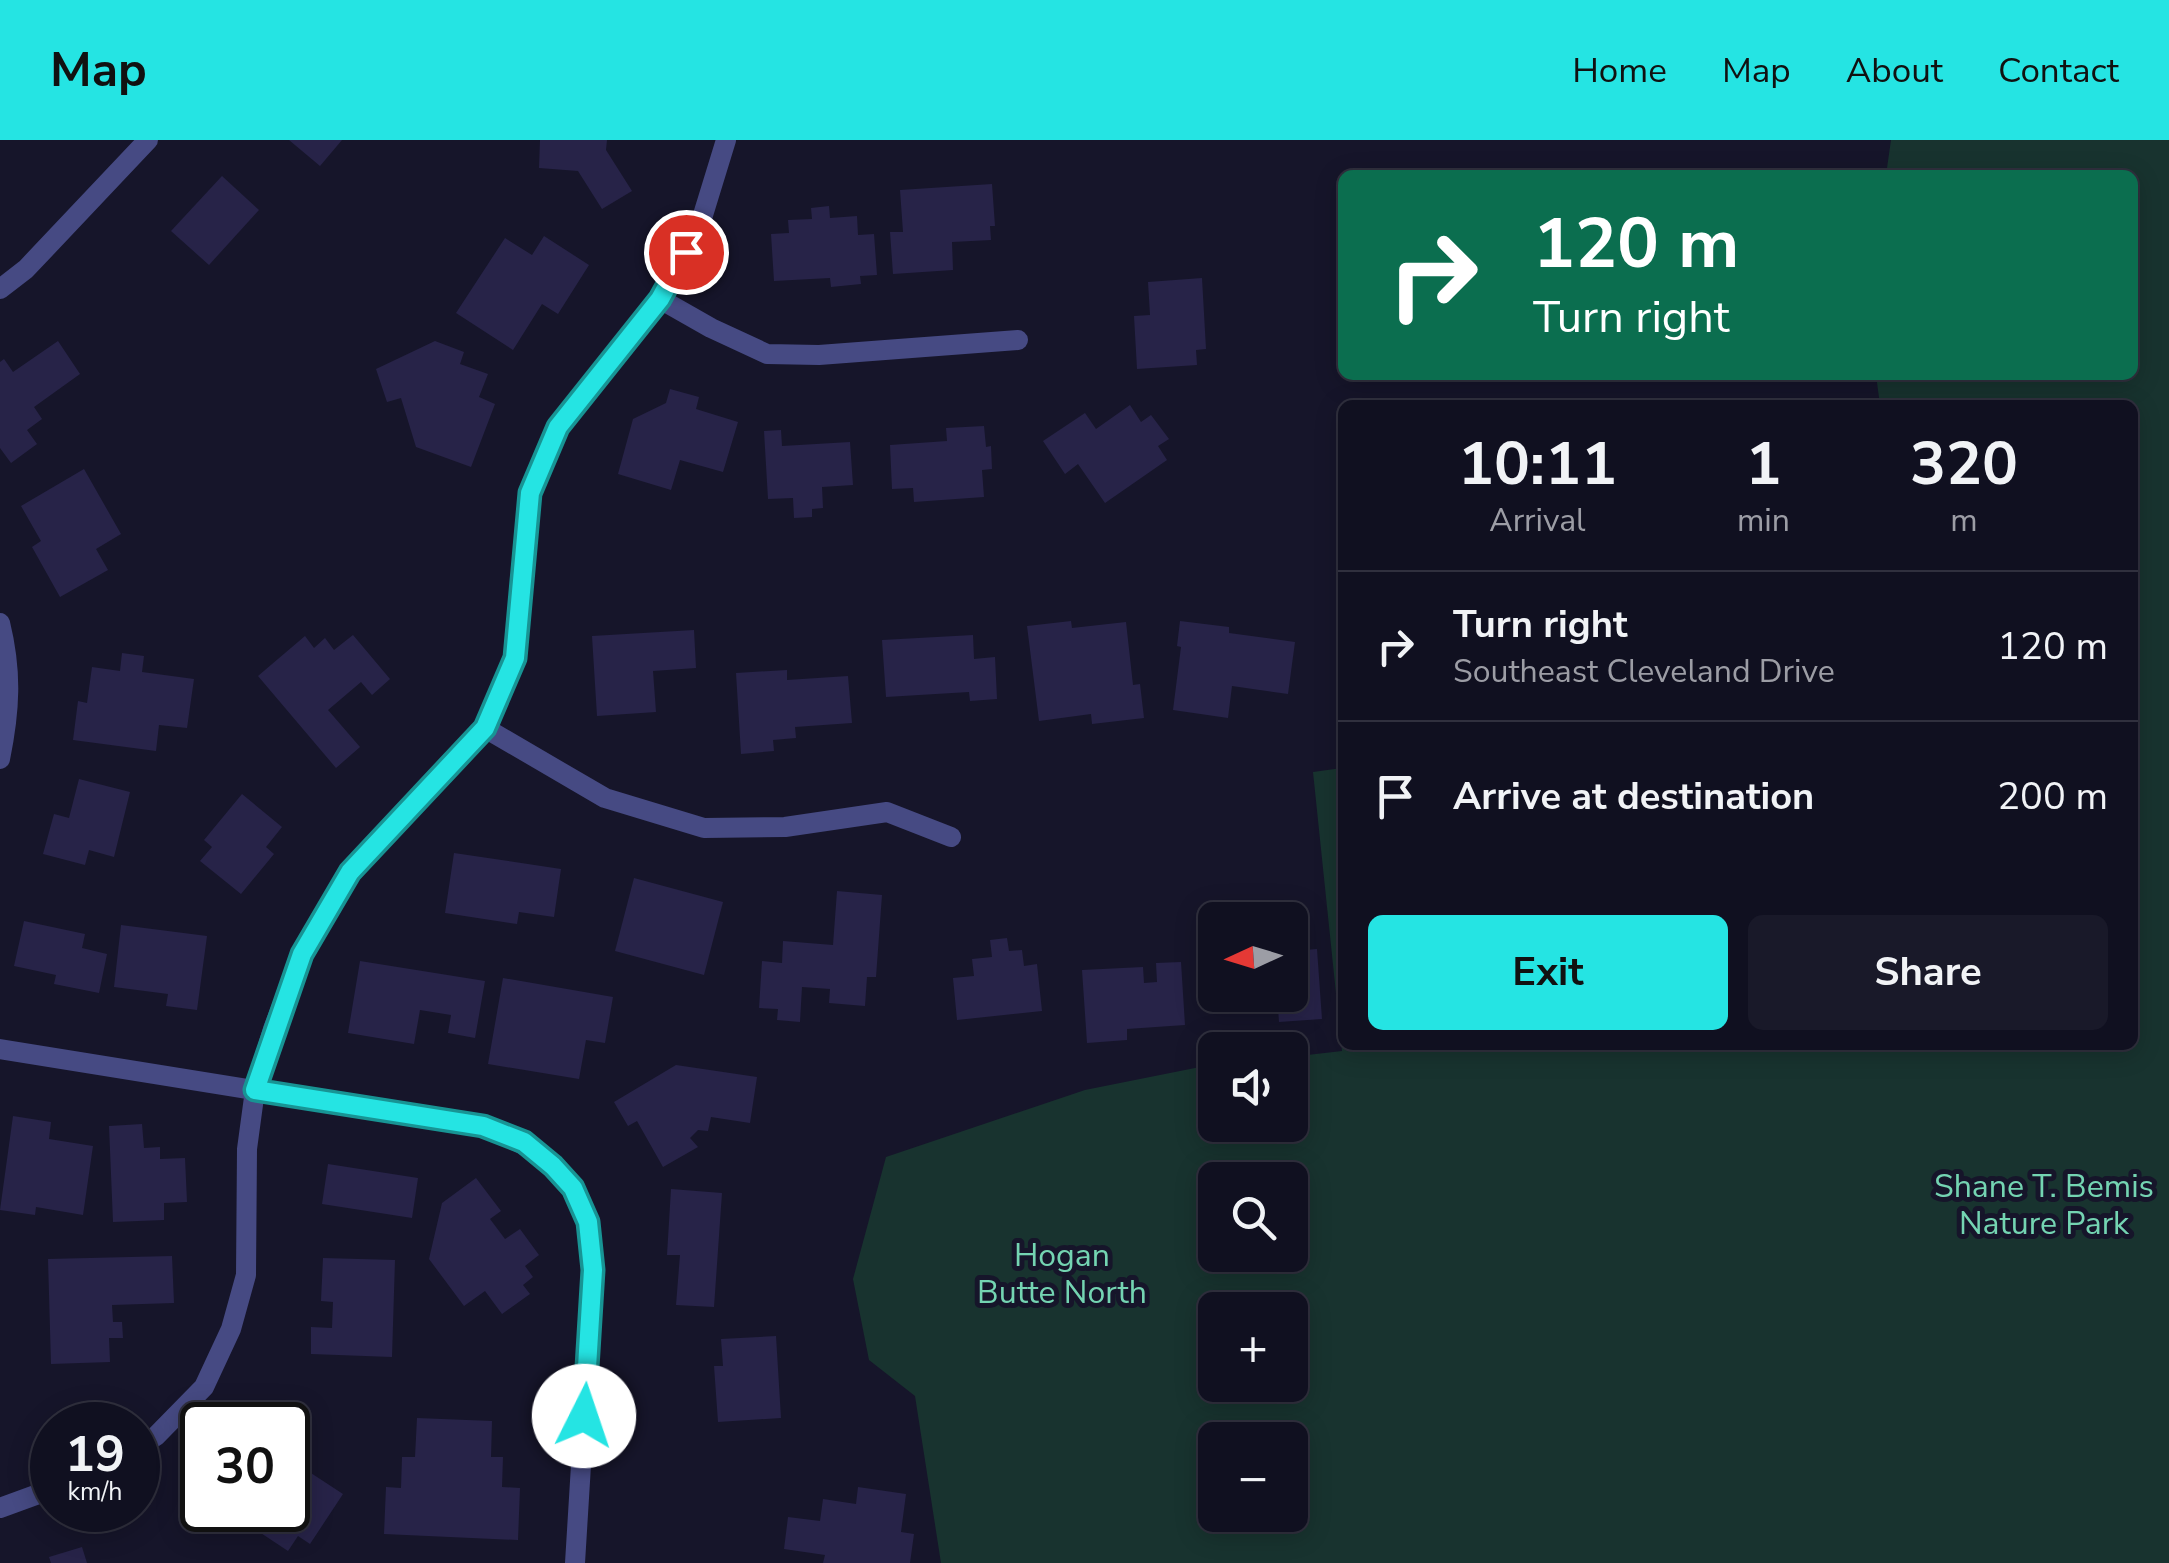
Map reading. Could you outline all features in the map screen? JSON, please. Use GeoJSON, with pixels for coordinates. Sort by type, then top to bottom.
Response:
{"type":"FeatureCollection","features":[{"type":"Feature","properties":{"kind":"street"},"geometry":{"type":"LineString","coordinates":[[0,289],[26,269],[148,140]]}},
{"type":"Feature","properties":{"kind":"street"},"geometry":{"type":"LineString","coordinates":[[160,1432],[204,1386],[231,1329],[246,1275],[247,1149],[255,1090],[302,954],[350,872],[485,728],[515,658],[530,493],[558,427],[660,299],[699,228],[726,140]]}},
{"type":"Feature","properties":{"kind":"street"},"geometry":{"type":"LineString","coordinates":[[660,299],[767,354],[818,355],[1018,340]]}},
{"type":"Feature","properties":{"kind":"street"},"geometry":{"type":"LineString","coordinates":[[0,623],[9,662],[8,720],[0,759]]}},
{"type":"Feature","properties":{"kind":"street"},"geometry":{"type":"LineString","coordinates":[[485,728],[605,798],[704,828],[785,826],[887,812],[952,837]]}},
{"type":"Feature","properties":{"kind":"street"},"geometry":{"type":"LineString","coordinates":[[0,1050],[483,1126],[524,1142],[573,1188],[588,1222],[593,1270],[575,1563]]}},
{"type":"Feature","properties":{"kind":"street"},"geometry":{"type":"LineString","coordinates":[[0,1508],[30,1498]]}},
{"type":"Feature","properties":{"kind":"green space"},"geometry":{"type":"Polygon","coordinates":[[[1891,140],[2169,140],[2169,1563],[941,1563],[915,1396],[869,1360],[853,1279],[886,1157],[1085,1090],[1198,1067],[1198,1142],[1308,1142],[1308,1055],[1342,1050],[2138,1050],[2138,400],[1879,400],[1877,380],[2138,380],[2138,170],[1887,170],[1891,140]]]}},
{"type":"Feature","properties":{"kind":"green space"},"geometry":{"type":"Polygon","coordinates":[[[1338,769],[1338,1013],[1313,772],[1338,769]]]}},
{"type":"Feature","properties":{"kind":"building"},"geometry":{"type":"Polygon","coordinates":[[[289,140],[342,140],[320,166],[289,140]]]}},
{"type":"Feature","properties":{"kind":"building"},"geometry":{"type":"Polygon","coordinates":[[[540,140],[607,140],[606,150],[632,191],[602,209],[578,171],[539,168],[540,140]]]}},
{"type":"Feature","properties":{"kind":"building"},"geometry":{"type":"Polygon","coordinates":[[[222,176],[259,210],[209,265],[171,231],[222,176]]]}},
{"type":"Feature","properties":{"kind":"building"},"geometry":{"type":"Polygon","coordinates":[[[992,184],[995,226],[990,226],[991,240],[952,242],[953,270],[893,274],[890,232],[903,232],[900,190],[992,184]]]}},
{"type":"Feature","properties":{"kind":"building"},"geometry":{"type":"Polygon","coordinates":[[[829,206],[830,218],[857,216],[858,235],[874,234],[877,275],[860,276],[861,284],[831,287],[830,278],[774,281],[771,234],[789,233],[788,220],[812,219],[811,208],[829,206]]]}},
{"type":"Feature","properties":{"kind":"building"},"geometry":{"type":"Polygon","coordinates":[[[544,236],[589,265],[558,314],[542,304],[513,350],[456,313],[505,238],[532,255],[544,236]]]}},
{"type":"Feature","properties":{"kind":"building"},"geometry":{"type":"Polygon","coordinates":[[[1202,278],[1206,349],[1196,350],[1197,365],[1137,369],[1134,316],[1150,315],[1148,282],[1202,278]]]}},
{"type":"Feature","properties":{"kind":"building"},"geometry":{"type":"Polygon","coordinates":[[[58,341],[80,374],[34,407],[42,419],[27,430],[37,444],[11,463],[0,448],[0,362],[4,359],[13,372],[58,341]]]}},
{"type":"Feature","properties":{"kind":"building"},"geometry":{"type":"Polygon","coordinates":[[[435,341],[464,352],[460,364],[488,374],[479,397],[495,404],[471,467],[416,447],[401,398],[387,402],[376,369],[435,341]]]}},
{"type":"Feature","properties":{"kind":"building"},"geometry":{"type":"Polygon","coordinates":[[[670,389],[699,397],[696,409],[738,422],[723,472],[680,460],[671,490],[618,474],[633,419],[666,403],[670,389]]]}},
{"type":"Feature","properties":{"kind":"building"},"geometry":{"type":"Polygon","coordinates":[[[1130,405],[1141,422],[1151,415],[1169,439],[1158,446],[1167,460],[1105,503],[1078,464],[1065,474],[1043,441],[1085,413],[1096,429],[1130,405]]]}},
{"type":"Feature","properties":{"kind":"building"},"geometry":{"type":"Polygon","coordinates":[[[984,426],[986,447],[991,446],[992,469],[982,470],[984,497],[914,502],[913,488],[892,489],[890,445],[947,441],[946,428],[984,426]]]}},
{"type":"Feature","properties":{"kind":"building"},"geometry":{"type":"Polygon","coordinates":[[[781,430],[782,446],[850,442],[853,485],[822,487],[823,508],[812,509],[812,517],[794,518],[793,498],[768,499],[764,431],[781,430]]]}},
{"type":"Feature","properties":{"kind":"building"},"geometry":{"type":"Polygon","coordinates":[[[84,469],[121,534],[96,549],[108,570],[60,597],[32,547],[41,541],[21,506],[84,469]]]}},
{"type":"Feature","properties":{"kind":"building"},"geometry":{"type":"Polygon","coordinates":[[[1071,621],[1072,628],[1126,622],[1133,685],[1140,684],[1144,718],[1092,724],[1091,714],[1039,721],[1027,626],[1071,621]]]}},
{"type":"Feature","properties":{"kind":"building"},"geometry":{"type":"Polygon","coordinates":[[[1180,621],[1229,627],[1229,633],[1295,642],[1288,694],[1232,686],[1228,718],[1173,710],[1181,647],[1177,646],[1180,621]]]}},
{"type":"Feature","properties":{"kind":"building"},"geometry":{"type":"Polygon","coordinates":[[[694,630],[696,668],[653,671],[656,712],[597,716],[592,636],[694,630]]]}},
{"type":"Feature","properties":{"kind":"building"},"geometry":{"type":"Polygon","coordinates":[[[353,635],[390,679],[372,695],[361,682],[328,710],[360,747],[336,768],[258,676],[305,636],[314,648],[325,638],[334,650],[353,635]]]}},
{"type":"Feature","properties":{"kind":"building"},"geometry":{"type":"Polygon","coordinates":[[[973,635],[974,659],[995,657],[997,699],[970,701],[969,692],[886,697],[882,640],[973,635]]]}},
{"type":"Feature","properties":{"kind":"building"},"geometry":{"type":"Polygon","coordinates":[[[122,653],[144,656],[142,672],[194,679],[187,728],[159,725],[156,751],[73,740],[78,701],[87,703],[92,667],[120,671],[122,653]]]}},
{"type":"Feature","properties":{"kind":"building"},"geometry":{"type":"Polygon","coordinates":[[[787,670],[787,680],[848,676],[852,723],[795,727],[796,738],[773,740],[774,751],[741,754],[736,673],[787,670]]]}},
{"type":"Feature","properties":{"kind":"building"},"geometry":{"type":"Polygon","coordinates":[[[79,779],[130,792],[114,857],[89,850],[85,865],[43,854],[54,814],[69,818],[79,779]]]}},
{"type":"Feature","properties":{"kind":"building"},"geometry":{"type":"Polygon","coordinates":[[[242,794],[282,827],[266,847],[274,854],[241,894],[200,861],[212,847],[204,840],[242,794]]]}},
{"type":"Feature","properties":{"kind":"building"},"geometry":{"type":"Polygon","coordinates":[[[454,853],[561,869],[554,917],[519,912],[517,924],[445,913],[454,853]]]}},
{"type":"Feature","properties":{"kind":"building"},"geometry":{"type":"Polygon","coordinates":[[[634,878],[723,902],[704,975],[615,951],[634,878]]]}},
{"type":"Feature","properties":{"kind":"building"},"geometry":{"type":"Polygon","coordinates":[[[837,891],[882,895],[876,977],[867,977],[865,1006],[829,1003],[830,989],[802,987],[800,1022],[777,1020],[778,1009],[759,1008],[762,961],[782,963],[783,941],[833,945],[837,891]]]}},
{"type":"Feature","properties":{"kind":"building"},"geometry":{"type":"Polygon","coordinates":[[[24,921],[85,934],[82,948],[107,954],[99,993],[54,984],[56,975],[14,966],[24,921]]]}},
{"type":"Feature","properties":{"kind":"building"},"geometry":{"type":"Polygon","coordinates":[[[121,925],[207,936],[197,1010],[166,1006],[168,994],[114,987],[121,925]]]}},
{"type":"Feature","properties":{"kind":"building"},"geometry":{"type":"Polygon","coordinates":[[[1007,938],[1009,951],[1022,950],[1024,966],[1037,964],[1042,1011],[957,1020],[953,978],[974,976],[972,959],[992,957],[990,940],[1007,938]]]}},
{"type":"Feature","properties":{"kind":"building"},"geometry":{"type":"Polygon","coordinates":[[[1317,949],[1322,1019],[1279,1022],[1278,1012],[1308,1012],[1308,950],[1317,949]]]}},
{"type":"Feature","properties":{"kind":"building"},"geometry":{"type":"Polygon","coordinates":[[[360,961],[485,981],[475,1038],[448,1033],[451,1015],[420,1010],[414,1044],[348,1033],[360,961]]]}},
{"type":"Feature","properties":{"kind":"building"},"geometry":{"type":"Polygon","coordinates":[[[1181,962],[1185,1025],[1127,1029],[1127,1040],[1087,1043],[1082,970],[1143,967],[1144,983],[1157,982],[1156,963],[1181,962]]]}},
{"type":"Feature","properties":{"kind":"building"},"geometry":{"type":"Polygon","coordinates":[[[503,978],[613,997],[605,1043],[586,1040],[579,1079],[488,1064],[503,978]]]}},
{"type":"Feature","properties":{"kind":"building"},"geometry":{"type":"Polygon","coordinates":[[[676,1065],[757,1077],[750,1123],[711,1117],[708,1131],[698,1130],[690,1138],[698,1147],[663,1167],[637,1121],[628,1126],[614,1102],[676,1065]]]}},
{"type":"Feature","properties":{"kind":"building"},"geometry":{"type":"Polygon","coordinates":[[[13,1116],[51,1122],[49,1139],[93,1146],[83,1215],[36,1207],[35,1215],[0,1210],[13,1116]]]}},
{"type":"Feature","properties":{"kind":"building"},"geometry":{"type":"Polygon","coordinates":[[[142,1124],[144,1148],[160,1147],[160,1159],[185,1158],[187,1202],[164,1203],[164,1220],[113,1222],[109,1126],[142,1124]]]}},
{"type":"Feature","properties":{"kind":"building"},"geometry":{"type":"Polygon","coordinates":[[[328,1164],[418,1178],[412,1218],[322,1204],[328,1164]]]}},
{"type":"Feature","properties":{"kind":"building"},"geometry":{"type":"Polygon","coordinates":[[[476,1178],[501,1211],[490,1219],[505,1239],[520,1229],[539,1255],[525,1266],[533,1277],[523,1285],[530,1294],[502,1314],[485,1291],[464,1306],[429,1259],[442,1203],[476,1178]]]}},
{"type":"Feature","properties":{"kind":"building"},"geometry":{"type":"Polygon","coordinates":[[[671,1189],[722,1193],[714,1307],[676,1305],[680,1255],[667,1255],[671,1189]]]}},
{"type":"Feature","properties":{"kind":"building"},"geometry":{"type":"Polygon","coordinates":[[[172,1256],[174,1303],[112,1305],[113,1322],[122,1322],[123,1338],[109,1338],[110,1362],[51,1364],[48,1259],[172,1256]]]}},
{"type":"Feature","properties":{"kind":"building"},"geometry":{"type":"Polygon","coordinates":[[[323,1258],[395,1260],[392,1357],[311,1354],[311,1327],[332,1328],[333,1302],[321,1301],[323,1258]]]}},
{"type":"Feature","properties":{"kind":"building"},"geometry":{"type":"Polygon","coordinates":[[[776,1336],[781,1418],[718,1422],[714,1366],[723,1366],[721,1339],[776,1336]]]}},
{"type":"Feature","properties":{"kind":"building"},"geometry":{"type":"Polygon","coordinates":[[[417,1418],[492,1421],[491,1457],[503,1457],[502,1487],[520,1488],[518,1540],[384,1534],[386,1487],[401,1488],[402,1457],[415,1457],[417,1418]]]}},
{"type":"Feature","properties":{"kind":"building"},"geometry":{"type":"Polygon","coordinates":[[[310,1472],[343,1494],[310,1544],[298,1536],[288,1551],[259,1532],[310,1532],[310,1472]]]}},
{"type":"Feature","properties":{"kind":"building"},"geometry":{"type":"Polygon","coordinates":[[[858,1487],[906,1494],[901,1532],[914,1534],[910,1563],[823,1563],[825,1555],[784,1549],[788,1517],[820,1521],[823,1499],[856,1504],[858,1487]]]}},
{"type":"Feature","properties":{"kind":"building"},"geometry":{"type":"Polygon","coordinates":[[[82,1547],[87,1563],[51,1563],[49,1557],[82,1547]]]}},
{"type":"Feature","properties":{"kind":"route"},"geometry":{"type":"LineString","coordinates":[[584,1416],[593,1270],[588,1222],[573,1188],[553,1166],[524,1142],[483,1126],[255,1090],[302,954],[350,872],[485,728],[515,658],[530,493],[558,427],[660,299],[686,252]]}},
{"type":"Feature","properties":{"kind":"park label","name":"Shane T. Bemis Nature Park"},"geometry":{"type":"Point","coordinates":[2044,1204]}},
{"type":"Feature","properties":{"kind":"park label","name":"Hogan Butte North"},"geometry":{"type":"Point","coordinates":[1062,1274]}}]}
